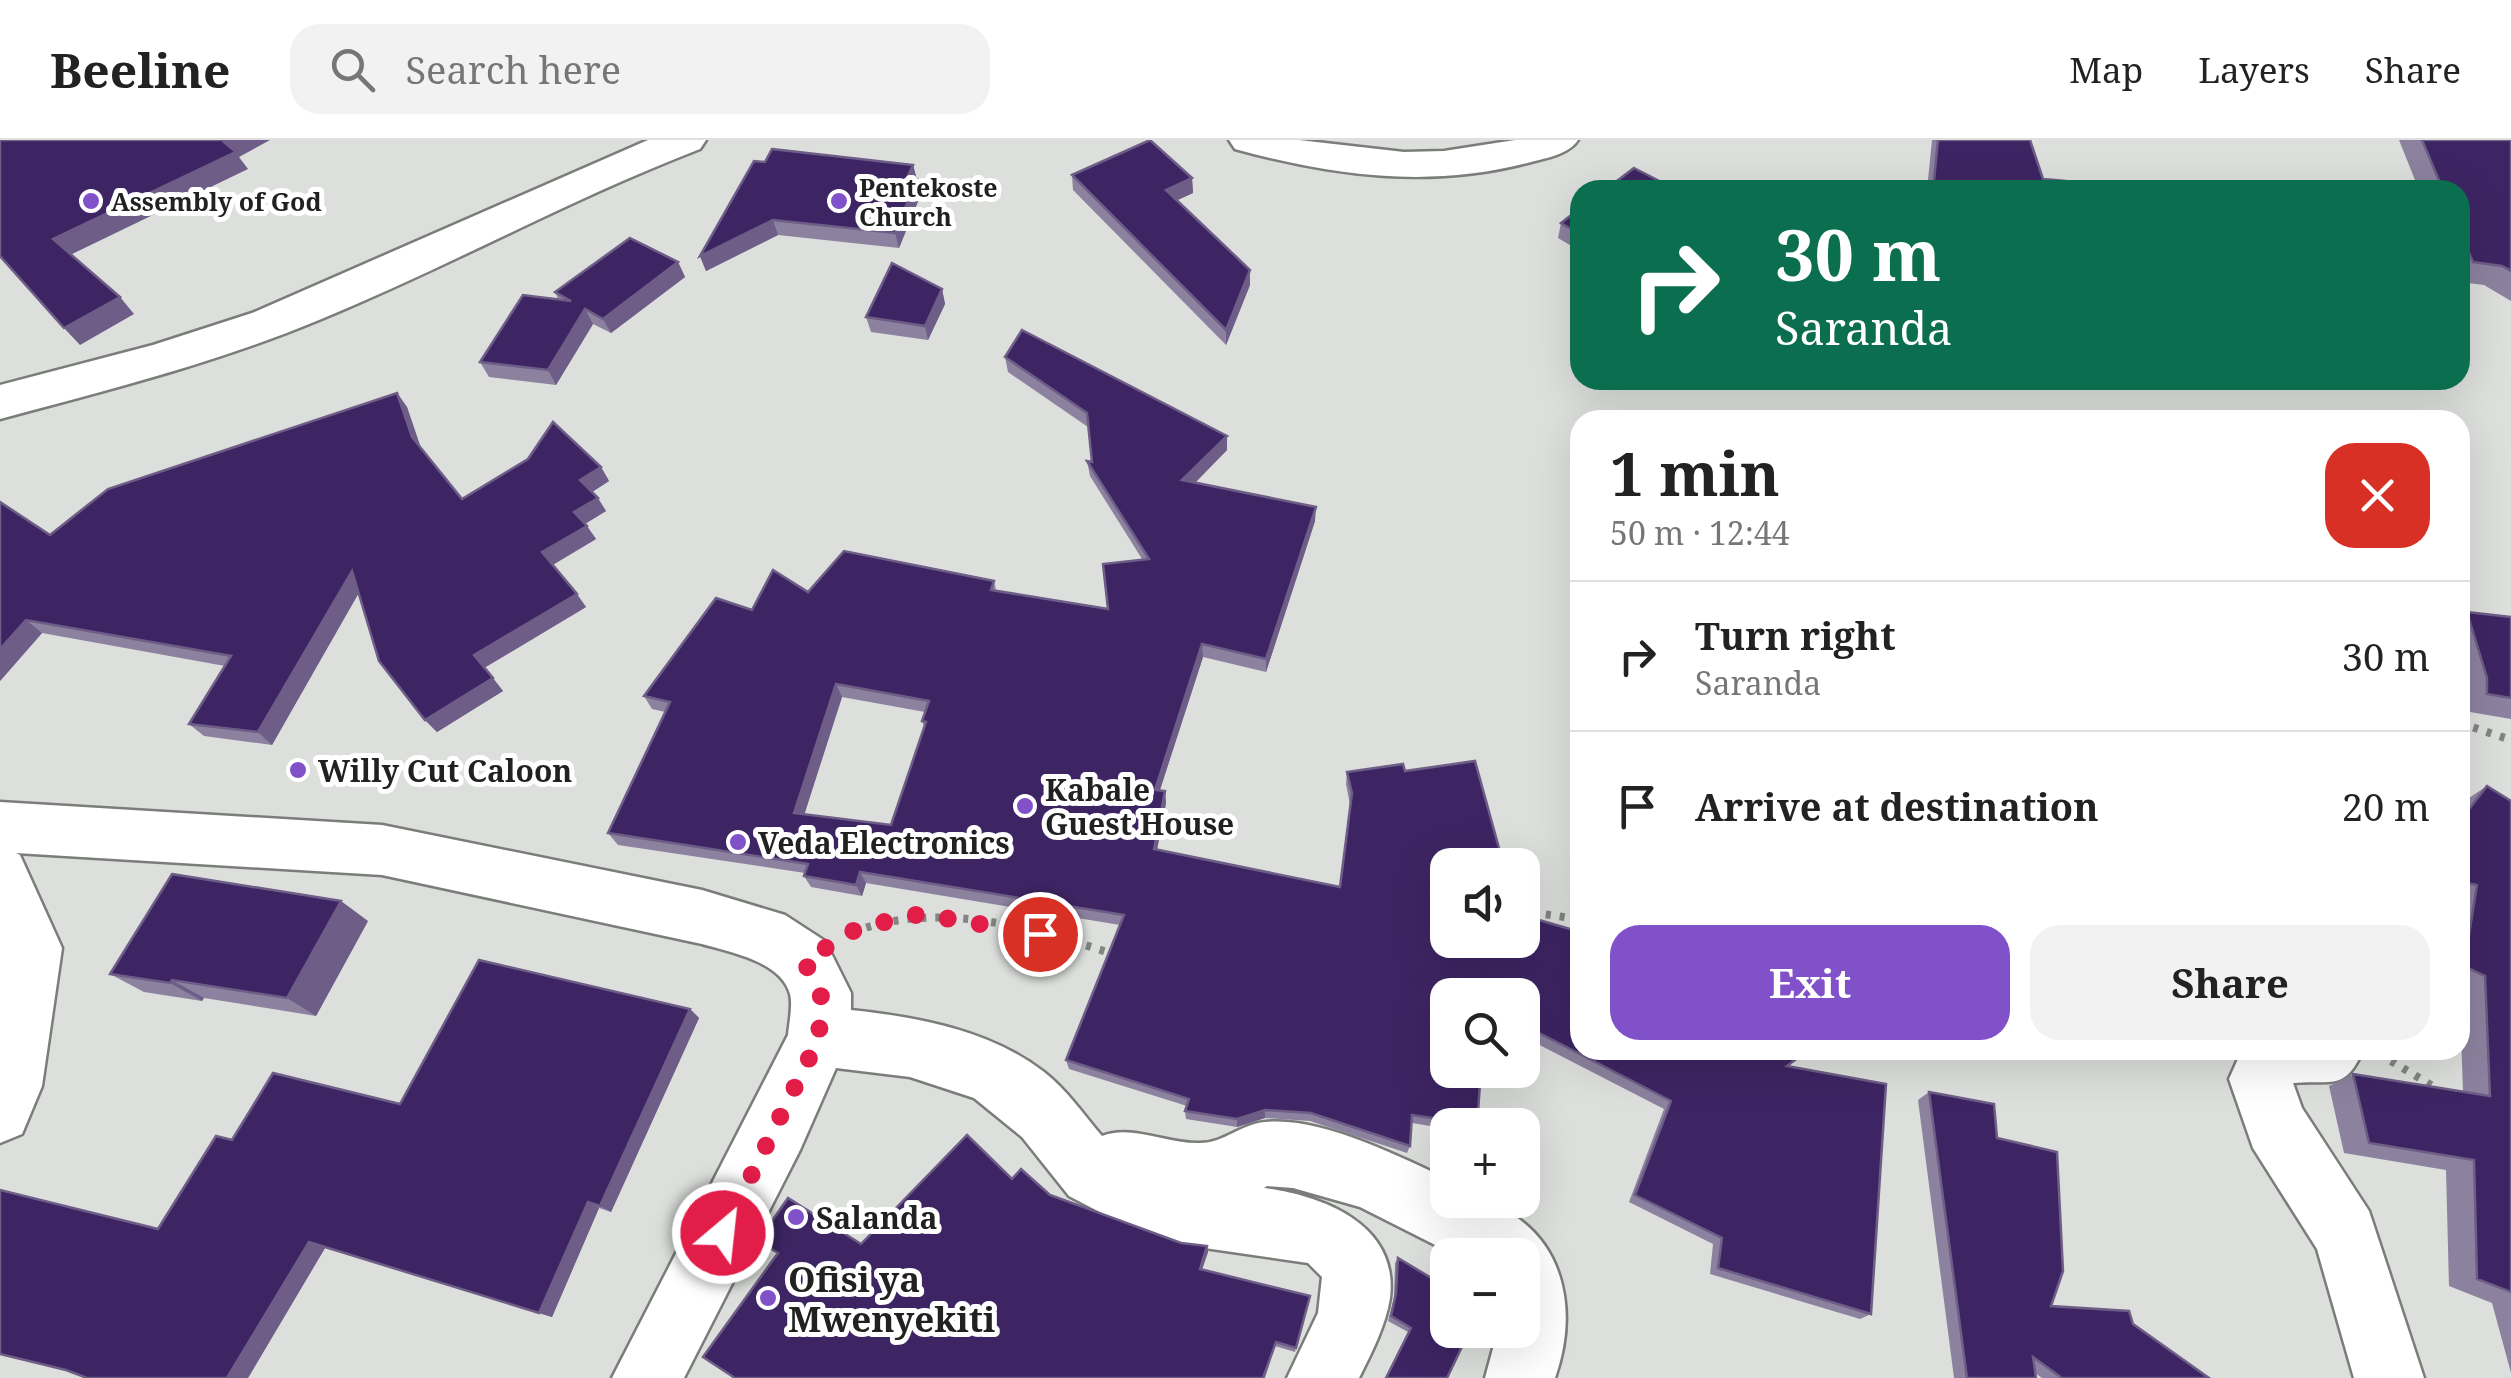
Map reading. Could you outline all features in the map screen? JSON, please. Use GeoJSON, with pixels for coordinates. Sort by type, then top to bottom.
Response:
{"type":"FeatureCollection","features":[{"type":"Feature","properties":{"kind":"street"},"geometry":{"type":"LineString","coordinates":[[0,402],[174,355],[270,323],[594,177],[686,140]]}},
{"type":"Feature","properties":{"kind":"street"},"geometry":{"type":"LineString","coordinates":[[1250,140],[1345,160],[1415,164],[1520,151],[1558,140]]}},
{"type":"Feature","properties":{"kind":"street"},"geometry":{"type":"LineString","coordinates":[[0,827],[382,850],[702,917],[764,934],[804,961],[821,993],[819,1038],[778,1128],[647,1378]]}},
{"type":"Feature","properties":{"kind":"street"},"geometry":{"type":"LineString","coordinates":[[0,873],[32,948],[11,1086],[0,1112]]}},
{"type":"Feature","properties":{"kind":"street"},"geometry":{"type":"LineString","coordinates":[[819,1038],[906,1044],[967,1063],[1014,1089],[1042,1113],[1081,1161],[1108,1184],[1182,1212],[1295,1228],[1333,1240],[1346,1253],[1359,1282],[1356,1305],[1322,1378]]}},
{"type":"Feature","properties":{"kind":"street"},"geometry":{"type":"LineString","coordinates":[[2270,1060],[2260,1079],[2276,1126],[2346,1234],[2389,1378]]}},
{"type":"Feature","properties":{"kind":"street"},"geometry":{"type":"LineString","coordinates":[[1081,1161],[1105,1158],[1152,1172],[1224,1174],[1264,1153],[1332,1165],[1456,1216],[1489,1238]]}},
{"type":"Feature","properties":{"kind":"street"},"geometry":{"type":"LineString","coordinates":[[1520,1378],[1530,1348]]}},
{"type":"Feature","properties":{"kind":"path"},"geometry":{"type":"LineString","coordinates":[[2470,726],[2511,740]]}},
{"type":"Feature","properties":{"kind":"path"},"geometry":{"type":"LineString","coordinates":[[1540,913],[1570,918]]}},
{"type":"Feature","properties":{"kind":"path"},"geometry":{"type":"LineString","coordinates":[[804,961],[858,928],[920,914],[1040,934],[1128,960]]}},
{"type":"Feature","properties":{"kind":"path"},"geometry":{"type":"LineString","coordinates":[[2390,1060],[2456,1099]]}},
{"type":"Feature","properties":{"kind":"building"},"geometry":{"type":"Polygon","coordinates":[[[0,140],[227,140],[224,142],[236,152],[53,239],[120,297],[64,328],[0,256],[0,140]]]}},
{"type":"Feature","properties":{"kind":"building"},"geometry":{"type":"Polygon","coordinates":[[[1150,140],[1192,178],[1166,190],[1250,270],[1226,330],[1072,175],[1150,140]]]}},
{"type":"Feature","properties":{"kind":"building"},"geometry":{"type":"Polygon","coordinates":[[[1938,140],[2030,140],[2043,179],[2054,180],[1934,180],[1938,140]]]}},
{"type":"Feature","properties":{"kind":"building"},"geometry":{"type":"Polygon","coordinates":[[[2422,140],[2511,140],[2511,271],[2473,262],[2470,180],[2439,180],[2422,140]]]}},
{"type":"Feature","properties":{"kind":"building","name":"Pentekoste Church"},"geometry":{"type":"Polygon","coordinates":[[[772,149],[913,165],[907,178],[917,179],[895,233],[773,220],[700,256],[754,161],[765,162],[772,149]]]}},
{"type":"Feature","properties":{"kind":"building"},"geometry":{"type":"Polygon","coordinates":[[[1634,168],[1657,180],[1618,180],[1634,168]]]}},
{"type":"Feature","properties":{"kind":"building"},"geometry":{"type":"Polygon","coordinates":[[[630,238],[678,262],[603,319],[585,309],[548,370],[480,362],[523,295],[571,301],[555,292],[630,238]]]}},
{"type":"Feature","properties":{"kind":"building"},"geometry":{"type":"Polygon","coordinates":[[[892,263],[942,289],[925,326],[866,317],[892,263]]]}},
{"type":"Feature","properties":{"kind":"building"},"geometry":{"type":"Polygon","coordinates":[[[1022,330],[1227,436],[1182,480],[1316,507],[1266,659],[1202,644],[1155,790],[1165,791],[1154,849],[1340,887],[1352,793],[1347,772],[1403,764],[1405,771],[1475,761],[1499,848],[1430,848],[1430,958],[1540,958],[1540,920],[1570,929],[1570,1049],[1540,1033],[1540,978],[1430,978],[1430,1088],[1480,1088],[1478,1108],[1430,1108],[1430,1118],[1412,1115],[1410,1146],[1311,1113],[1265,1110],[1237,1119],[1185,1111],[1189,1099],[1066,1060],[1124,915],[860,872],[856,885],[804,876],[808,864],[608,833],[670,702],[644,696],[716,598],[752,610],[773,570],[808,592],[844,551],[994,581],[991,590],[1108,609],[1103,564],[1149,559],[1087,461],[1092,462],[1087,413],[1005,357],[1022,330]],[[836,684],[794,813],[891,825],[926,722],[922,721],[929,701],[836,684]]]}},
{"type":"Feature","properties":{"kind":"building"},"geometry":{"type":"Polygon","coordinates":[[[397,393],[412,437],[462,499],[528,459],[553,422],[601,467],[580,480],[598,498],[574,512],[587,526],[542,552],[577,594],[474,655],[493,678],[425,720],[379,661],[352,571],[258,732],[189,724],[231,656],[26,620],[0,649],[0,502],[50,535],[108,489],[397,393]]]}},
{"type":"Feature","properties":{"kind":"building"},"geometry":{"type":"Polygon","coordinates":[[[2470,612],[2511,617],[2511,698],[2487,694],[2487,678],[2470,612]]]}},
{"type":"Feature","properties":{"kind":"building"},"geometry":{"type":"Polygon","coordinates":[[[2487,786],[2511,801],[2511,1292],[2477,1279],[2474,1160],[2369,1143],[2353,1074],[2490,1096],[2485,976],[2470,969],[2470,929],[2477,885],[2470,884],[2470,808],[2487,786]]]}},
{"type":"Feature","properties":{"kind":"building"},"geometry":{"type":"Polygon","coordinates":[[[172,874],[341,901],[287,998],[110,974],[172,874]]]}},
{"type":"Feature","properties":{"kind":"building"},"geometry":{"type":"Polygon","coordinates":[[[479,960],[690,1009],[600,1206],[588,1202],[539,1313],[309,1242],[227,1378],[87,1378],[0,1354],[0,1190],[158,1229],[216,1136],[232,1140],[273,1073],[400,1104],[479,960]]]}},
{"type":"Feature","properties":{"kind":"building"},"geometry":{"type":"Polygon","coordinates":[[[1592,1060],[1795,1060],[1787,1066],[1886,1084],[1871,1314],[1718,1268],[1722,1238],[1635,1195],[1671,1101],[1592,1060]]]}},
{"type":"Feature","properties":{"kind":"building"},"geometry":{"type":"Polygon","coordinates":[[[1929,1092],[1994,1104],[1997,1138],[2057,1152],[2063,1271],[2051,1306],[2129,1311],[2133,1324],[2209,1378],[2062,1378],[2033,1357],[2036,1378],[1967,1378],[1929,1092]]]}},
{"type":"Feature","properties":{"kind":"building"},"geometry":{"type":"Polygon","coordinates":[[[967,1135],[1012,1179],[1021,1169],[1050,1195],[1181,1243],[1207,1246],[1200,1269],[1310,1296],[1296,1348],[1276,1342],[1263,1378],[735,1378],[703,1357],[778,1253],[758,1241],[788,1198],[861,1244],[967,1135]]]}},
{"type":"Feature","properties":{"kind":"building"},"geometry":{"type":"Polygon","coordinates":[[[1398,1258],[1430,1277],[1430,1348],[1461,1348],[1447,1378],[1386,1378],[1411,1328],[1391,1316],[1398,1258]]]}},
{"type":"Feature","properties":{"kind":"place","name":"Assembly of God"},"geometry":{"type":"Point","coordinates":[91,201]}},
{"type":"Feature","properties":{"kind":"place","name":"Pentekoste Church"},"geometry":{"type":"Point","coordinates":[839,201]}},
{"type":"Feature","properties":{"kind":"place","name":"Willy Cut Caloon"},"geometry":{"type":"Point","coordinates":[298,770]}},
{"type":"Feature","properties":{"kind":"place","name":"Kabale Guest House"},"geometry":{"type":"Point","coordinates":[1025,806]}},
{"type":"Feature","properties":{"kind":"place","name":"Veda Electronics"},"geometry":{"type":"Point","coordinates":[738,842]}},
{"type":"Feature","properties":{"kind":"place","name":"Salanda"},"geometry":{"type":"Point","coordinates":[796,1217]}},
{"type":"Feature","properties":{"kind":"place","name":"Ofisi ya Mwenyekiti"},"geometry":{"type":"Point","coordinates":[768,1298]}},
{"type":"Feature","properties":{"kind":"route"},"geometry":{"type":"LineString","coordinates":[[723,1233],[819,1038],[821,993],[804,961],[858,928],[920,914],[1040,934]]}}]}
